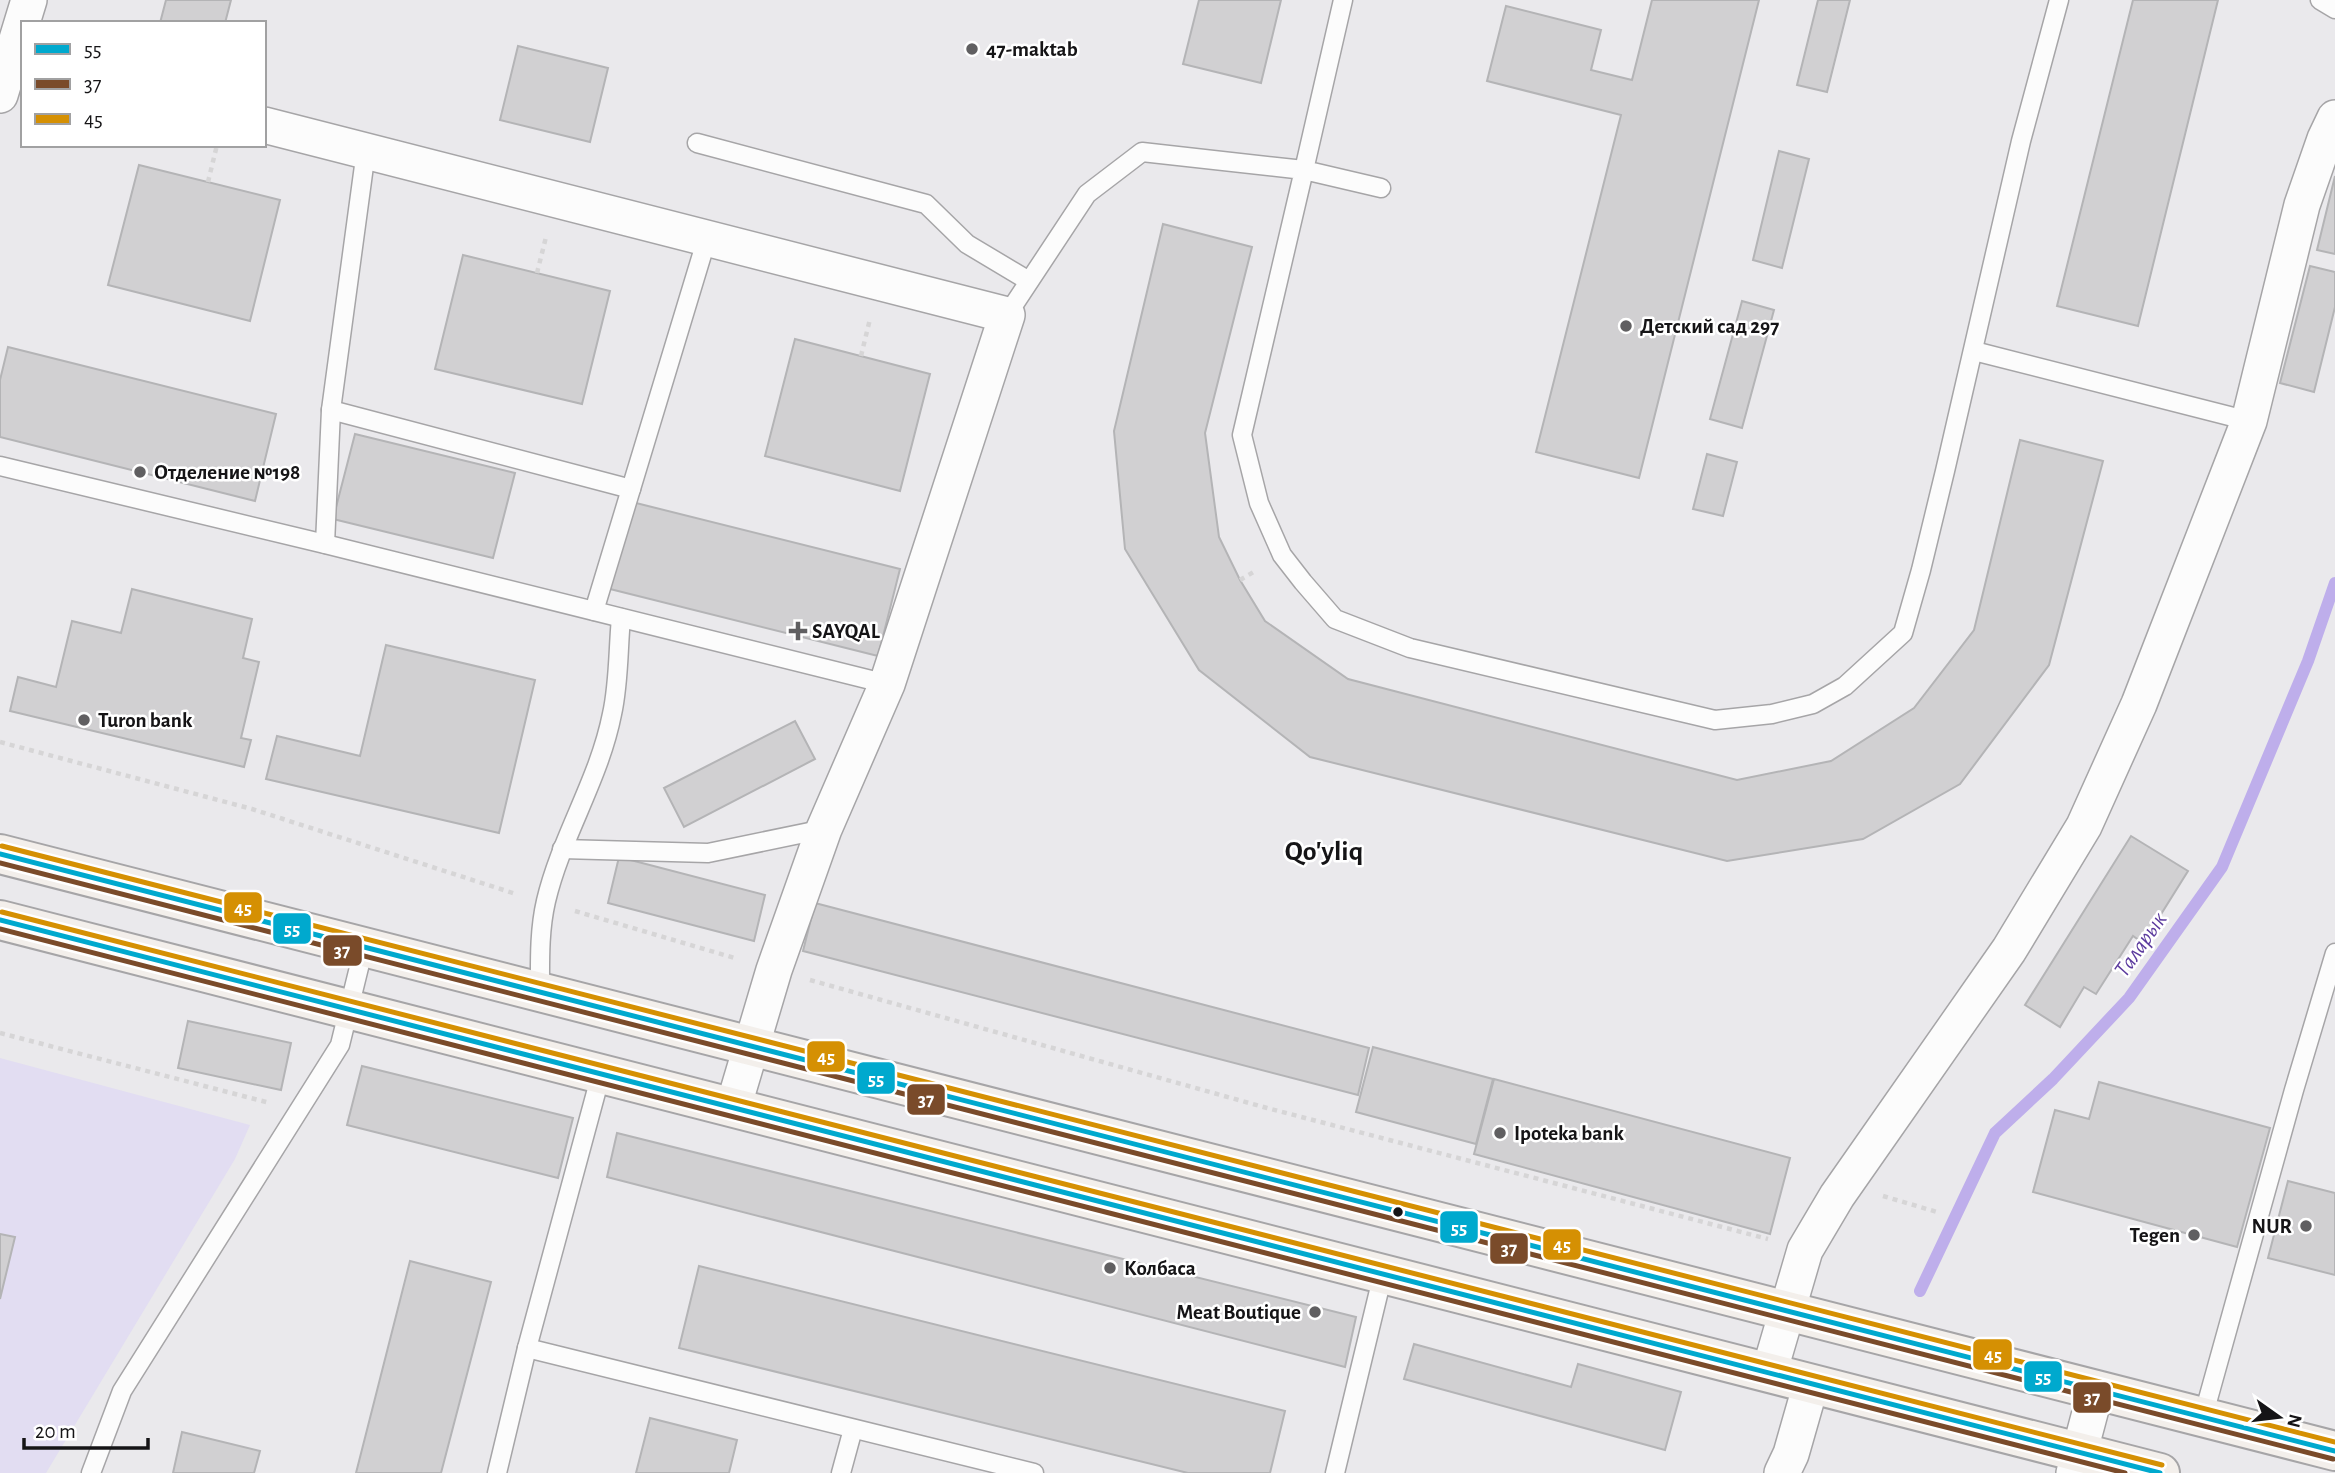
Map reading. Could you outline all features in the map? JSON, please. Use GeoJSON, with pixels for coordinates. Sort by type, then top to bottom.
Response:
{"type":"FeatureCollection","features":[{"type":"Feature","properties":{"kind":"main road"},"geometry":{"type":"LineString","coordinates":[[0,854],[2335,1451]]}},
{"type":"Feature","properties":{"kind":"main road"},"geometry":{"type":"LineString","coordinates":[[0,920],[1947,1418],[2076,1463],[2160,1473]]}},
{"type":"Feature","properties":{"kind":"street"},"geometry":{"type":"LineString","coordinates":[[25,21],[29,0]]}},
{"type":"Feature","properties":{"kind":"street"},"geometry":{"type":"LineString","coordinates":[[0,96],[16,62],[21,38]]}},
{"type":"Feature","properties":{"kind":"street"},"geometry":{"type":"LineString","coordinates":[[1769,1373],[1805,1250],[1837,1196],[2009,950],[2084,826],[2139,704],[2249,421],[2302,205],[2335,118]]}},
{"type":"Feature","properties":{"kind":"street"},"geometry":{"type":"LineString","coordinates":[[266,126],[1007,315],[887,684],[824,830],[774,970],[733,1108]]}},
{"type":"Feature","properties":{"kind":"street"},"geometry":{"type":"LineString","coordinates":[[1782,1473],[1791,1454],[1811,1384]]}},
{"type":"Feature","properties":{"kind":"street"},"geometry":{"type":"LineString","coordinates":[[2076,1463],[2096,1390]]}},
{"type":"Feature","properties":{"kind":"lane"},"geometry":{"type":"LineString","coordinates":[[1343,0],[1242,435],[1259,503],[1282,555],[1335,619],[1410,648],[1716,720],[1772,714],[1813,704],[1845,686],[1903,633],[1974,351],[2021,141],[2059,0]]}},
{"type":"Feature","properties":{"kind":"lane"},"geometry":{"type":"LineString","coordinates":[[2320,0],[2335,9]]}},
{"type":"Feature","properties":{"kind":"lane"},"geometry":{"type":"LineString","coordinates":[[697,142],[926,204],[967,244],[1029,281]]}},
{"type":"Feature","properties":{"kind":"lane"},"geometry":{"type":"LineString","coordinates":[[325,544],[331,410],[366,151]]}},
{"type":"Feature","properties":{"kind":"lane"},"geometry":{"type":"LineString","coordinates":[[1007,315],[1087,194],[1142,152],[1304,170],[1381,188]]}},
{"type":"Feature","properties":{"kind":"lane"},"geometry":{"type":"LineString","coordinates":[[594,611],[707,238]]}},
{"type":"Feature","properties":{"kind":"lane"},"geometry":{"type":"LineString","coordinates":[[1974,351],[2249,421]]}},
{"type":"Feature","properties":{"kind":"lane"},"geometry":{"type":"LineString","coordinates":[[331,410],[631,489]]}},
{"type":"Feature","properties":{"kind":"lane"},"geometry":{"type":"LineString","coordinates":[[0,466],[887,684]]}},
{"type":"Feature","properties":{"kind":"lane"},"geometry":{"type":"LineString","coordinates":[[540,992],[540,946],[545,902],[562,849],[591,784],[612,713],[621,618]]}},
{"type":"Feature","properties":{"kind":"lane"},"geometry":{"type":"LineString","coordinates":[[562,849],[708,853],[824,830]]}},
{"type":"Feature","properties":{"kind":"lane"},"geometry":{"type":"LineString","coordinates":[[91,1473],[122,1391],[340,1045],[364,947]]}},
{"type":"Feature","properties":{"kind":"lane"},"geometry":{"type":"LineString","coordinates":[[2203,1417],[2335,953]]}},
{"type":"Feature","properties":{"kind":"lane"},"geometry":{"type":"LineString","coordinates":[[497,1473],[527,1348],[601,1074]]}},
{"type":"Feature","properties":{"kind":"lane"},"geometry":{"type":"LineString","coordinates":[[1335,1473],[1383,1274]]}},
{"type":"Feature","properties":{"kind":"lane"},"geometry":{"type":"LineString","coordinates":[[527,1348],[1034,1473]]}},
{"type":"Feature","properties":{"kind":"lane"},"geometry":{"type":"LineString","coordinates":[[841,1473],[853,1429]]}},
{"type":"Feature","properties":{"kind":"path"},"geometry":{"type":"LineString","coordinates":[[208,182],[217,147]]}},
{"type":"Feature","properties":{"kind":"path"},"geometry":{"type":"LineString","coordinates":[[0,742],[252,809],[438,870],[774,970],[1266,1108],[1773,1241]]}},
{"type":"Feature","properties":{"kind":"path"},"geometry":{"type":"LineString","coordinates":[[0,1033],[279,1105]]}},
{"type":"Feature","properties":{"kind":"path"},"geometry":{"type":"LineString","coordinates":[[1837,1196],[1867,1191],[1937,1212]]}},
{"type":"Feature","properties":{"kind":"shaded area"},"geometry":{"type":"Polygon","coordinates":[[[0,1058],[250,1125],[235,1159],[46,1473],[0,1473],[0,1058]]]}},
{"type":"Feature","properties":{"kind":"building"},"geometry":{"type":"Polygon","coordinates":[[[166,0],[231,0],[226,21],[161,21],[166,0]]]}},
{"type":"Feature","properties":{"kind":"building"},"geometry":{"type":"Polygon","coordinates":[[[1199,0],[1281,0],[1261,83],[1183,64],[1199,0]]]}},
{"type":"Feature","properties":{"kind":"building"},"geometry":{"type":"Polygon","coordinates":[[[1652,0],[1759,0],[1639,478],[1536,452],[1621,115],[1487,81],[1506,6],[1601,30],[1591,70],[1632,80],[1652,0]]]}},
{"type":"Feature","properties":{"kind":"building"},"geometry":{"type":"Polygon","coordinates":[[[1818,0],[1850,0],[1827,92],[1797,85],[1818,0]]]}},
{"type":"Feature","properties":{"kind":"building"},"geometry":{"type":"Polygon","coordinates":[[[2133,0],[2218,0],[2138,326],[2057,306],[2133,0]]]}},
{"type":"Feature","properties":{"kind":"building"},"geometry":{"type":"Polygon","coordinates":[[[518,46],[608,68],[590,142],[500,120],[518,46]]]}},
{"type":"Feature","properties":{"kind":"building"},"geometry":{"type":"Polygon","coordinates":[[[1779,151],[1809,159],[1782,268],[1753,260],[1779,151]]]}},
{"type":"Feature","properties":{"kind":"building"},"geometry":{"type":"Polygon","coordinates":[[[139,165],[280,200],[250,321],[108,285],[139,165]]]}},
{"type":"Feature","properties":{"kind":"building"},"geometry":{"type":"Polygon","coordinates":[[[2335,176],[2335,254],[2317,250],[2335,176]]]}},
{"type":"Feature","properties":{"kind":"building"},"geometry":{"type":"Polygon","coordinates":[[[1163,224],[1252,247],[1205,433],[1219,537],[1240,580],[1265,621],[1348,679],[1737,780],[1831,761],[1914,708],[1974,630],[2020,440],[2103,461],[2049,665],[1960,784],[1863,839],[1727,861],[1310,757],[1199,670],[1125,549],[1114,431],[1163,224]]]}},
{"type":"Feature","properties":{"kind":"building"},"geometry":{"type":"Polygon","coordinates":[[[463,255],[610,291],[582,404],[435,369],[463,255]]]}},
{"type":"Feature","properties":{"kind":"building"},"geometry":{"type":"Polygon","coordinates":[[[2310,266],[2335,272],[2335,307],[2314,392],[2280,383],[2310,266]]]}},
{"type":"Feature","properties":{"kind":"building"},"geometry":{"type":"Polygon","coordinates":[[[1742,301],[1774,310],[1742,428],[1710,419],[1742,301]]]}},
{"type":"Feature","properties":{"kind":"building"},"geometry":{"type":"Polygon","coordinates":[[[795,339],[930,374],[900,491],[765,456],[795,339]]]}},
{"type":"Feature","properties":{"kind":"building"},"geometry":{"type":"Polygon","coordinates":[[[8,347],[276,414],[255,501],[0,437],[0,380],[8,347]]]}},
{"type":"Feature","properties":{"kind":"building"},"geometry":{"type":"Polygon","coordinates":[[[355,434],[515,473],[493,558],[333,519],[355,434]]]}},
{"type":"Feature","properties":{"kind":"building"},"geometry":{"type":"Polygon","coordinates":[[[1707,454],[1737,462],[1723,516],[1693,509],[1707,454]]]}},
{"type":"Feature","properties":{"kind":"building"},"geometry":{"type":"Polygon","coordinates":[[[632,502],[900,569],[878,656],[610,589],[632,502]]]}},
{"type":"Feature","properties":{"kind":"building"},"geometry":{"type":"Polygon","coordinates":[[[132,589],[252,619],[243,658],[259,662],[241,738],[251,740],[244,767],[10,711],[18,677],[56,687],[72,621],[121,633],[132,589]]]}},
{"type":"Feature","properties":{"kind":"building"},"geometry":{"type":"Polygon","coordinates":[[[386,645],[535,680],[499,833],[266,779],[277,736],[360,756],[386,645]]]}},
{"type":"Feature","properties":{"kind":"building"},"geometry":{"type":"Polygon","coordinates":[[[795,721],[815,759],[684,827],[664,788],[795,721]]]}},
{"type":"Feature","properties":{"kind":"building"},"geometry":{"type":"Polygon","coordinates":[[[2131,836],[2188,871],[2143,943],[2133,936],[2096,994],[2084,987],[2060,1027],[2025,1005],[2131,836]]]}},
{"type":"Feature","properties":{"kind":"building"},"geometry":{"type":"Polygon","coordinates":[[[619,857],[765,895],[754,941],[608,903],[619,857]]]}},
{"type":"Feature","properties":{"kind":"building"},"geometry":{"type":"Polygon","coordinates":[[[815,903],[1369,1048],[1358,1095],[803,951],[815,903]]]}},
{"type":"Feature","properties":{"kind":"building"},"geometry":{"type":"Polygon","coordinates":[[[188,1021],[291,1043],[281,1090],[178,1068],[188,1021]]]}},
{"type":"Feature","properties":{"kind":"building"},"geometry":{"type":"Polygon","coordinates":[[[1373,1047],[1493,1079],[1476,1144],[1356,1112],[1373,1047]]]}},
{"type":"Feature","properties":{"kind":"building"},"geometry":{"type":"Polygon","coordinates":[[[362,1066],[573,1118],[558,1178],[347,1125],[362,1066]]]}},
{"type":"Feature","properties":{"kind":"building"},"geometry":{"type":"Polygon","coordinates":[[[1494,1079],[1790,1158],[1770,1234],[1474,1154],[1494,1079]]]}},
{"type":"Feature","properties":{"kind":"building"},"geometry":{"type":"Polygon","coordinates":[[[2099,1082],[2270,1128],[2237,1247],[2033,1192],[2055,1110],[2089,1119],[2099,1082]]]}},
{"type":"Feature","properties":{"kind":"building"},"geometry":{"type":"Polygon","coordinates":[[[617,1133],[1356,1317],[1345,1367],[607,1177],[617,1133]]]}},
{"type":"Feature","properties":{"kind":"building","name":"NUR"},"geometry":{"type":"Polygon","coordinates":[[[2288,1181],[2335,1193],[2335,1275],[2268,1258],[2288,1181]]]}},
{"type":"Feature","properties":{"kind":"building"},"geometry":{"type":"Polygon","coordinates":[[[0,1234],[15,1237],[0,1299],[0,1234]]]}},
{"type":"Feature","properties":{"kind":"building"},"geometry":{"type":"Polygon","coordinates":[[[410,1261],[491,1282],[441,1473],[356,1473],[410,1261]]]}},
{"type":"Feature","properties":{"kind":"building"},"geometry":{"type":"Polygon","coordinates":[[[699,1266],[1285,1411],[1270,1473],[1188,1473],[679,1348],[699,1266]]]}},
{"type":"Feature","properties":{"kind":"building"},"geometry":{"type":"Polygon","coordinates":[[[1414,1344],[1571,1387],[1578,1364],[1681,1392],[1665,1450],[1404,1379],[1414,1344]]]}},
{"type":"Feature","properties":{"kind":"building"},"geometry":{"type":"Polygon","coordinates":[[[650,1418],[737,1440],[729,1473],[636,1473],[650,1418]]]}},
{"type":"Feature","properties":{"kind":"building"},"geometry":{"type":"Polygon","coordinates":[[[182,1432],[260,1451],[254,1473],[173,1473],[182,1432]]]}},
{"type":"Feature","properties":{"kind":"waterway","name":"Таларык"},"geometry":{"type":"LineString","coordinates":[[1920,1291],[1995,1133],[2053,1079],[2129,998],[2222,867],[2308,661],[2335,583]]}},
{"type":"Feature","properties":{"kind":"transit line","name":"45"},"geometry":{"type":"LineString","coordinates":[[2,846],[2335,1442]]}},
{"type":"Feature","properties":{"kind":"transit line","name":"55"},"geometry":{"type":"LineString","coordinates":[[0,854],[2335,1451]]}},
{"type":"Feature","properties":{"kind":"transit line","name":"37"},"geometry":{"type":"LineString","coordinates":[[0,863],[2333,1459]]}},
{"type":"Feature","properties":{"kind":"transit line","name":"45"},"geometry":{"type":"LineString","coordinates":[[2,912],[2162,1465]]}},
{"type":"Feature","properties":{"kind":"transit line","name":"55"},"geometry":{"type":"LineString","coordinates":[[0,920],[2160,1473]]}},
{"type":"Feature","properties":{"kind":"transit line","name":"37"},"geometry":{"type":"LineString","coordinates":[[0,929],[2125,1473]]}},
{"type":"Feature","properties":{"kind":"place","name":"47-maktab"},"geometry":{"type":"Point","coordinates":[972,49]}},
{"type":"Feature","properties":{"kind":"place","name":"Детский сад 297"},"geometry":{"type":"Point","coordinates":[1626,326]}},
{"type":"Feature","properties":{"kind":"place","name":"Отделение №198"},"geometry":{"type":"Point","coordinates":[140,472]}},
{"type":"Feature","properties":{"kind":"place","name":"SAYQAL"},"geometry":{"type":"Point","coordinates":[798,631]}},
{"type":"Feature","properties":{"kind":"place","name":"Turon bank"},"geometry":{"type":"Point","coordinates":[84,720]}},
{"type":"Feature","properties":{"kind":"place","name":"Ipoteka bank"},"geometry":{"type":"Point","coordinates":[1500,1133]}},
{"type":"Feature","properties":{"kind":"place","name":"NUR"},"geometry":{"type":"Point","coordinates":[2306,1226]}},
{"type":"Feature","properties":{"kind":"place","name":"Tegen"},"geometry":{"type":"Point","coordinates":[2194,1235]}},
{"type":"Feature","properties":{"kind":"place","name":"Колбаса"},"geometry":{"type":"Point","coordinates":[1110,1268]}},
{"type":"Feature","properties":{"kind":"place","name":"Meat Boutique"},"geometry":{"type":"Point","coordinates":[1315,1312]}},
{"type":"Feature","properties":{"kind":"district","name":"Qo'yliq"},"geometry":{"type":"Point","coordinates":[1324,852]}}]}
